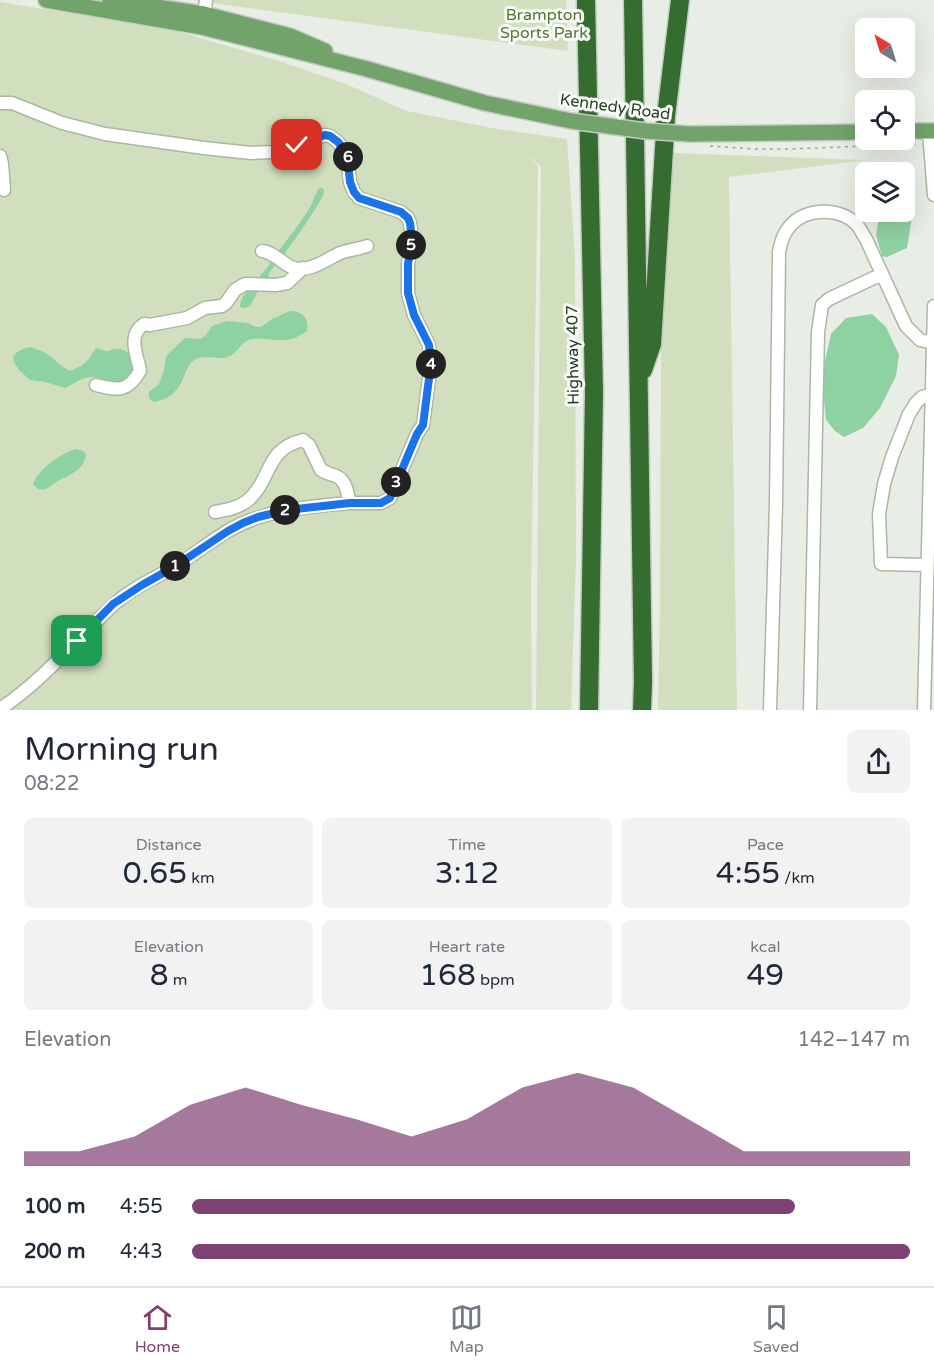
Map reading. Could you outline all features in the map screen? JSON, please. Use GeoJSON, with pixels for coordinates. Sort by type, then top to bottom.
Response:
{"type":"FeatureCollection","features":[{"type":"Feature","properties":{"kind":"highway","name":"Highway 407"},"geometry":{"type":"LineString","coordinates":[[586,0],[594,393],[590,710]]}},
{"type":"Feature","properties":{"kind":"highway"},"geometry":{"type":"LineString","coordinates":[[633,0],[644,682],[642,710]]}},
{"type":"Feature","properties":{"kind":"highway"},"geometry":{"type":"LineString","coordinates":[[639,382],[652,344],[666,116],[680,0]]}},
{"type":"Feature","properties":{"kind":"main road","name":"Kennedy Road"},"geometry":{"type":"LineString","coordinates":[[46,0],[204,14]]}},
{"type":"Feature","properties":{"kind":"main road","name":"Kennedy Road"},"geometry":{"type":"LineString","coordinates":[[110,0],[204,14],[290,36],[367,69],[484,103],[571,121],[696,140],[855,133]]}},
{"type":"Feature","properties":{"kind":"main road"},"geometry":{"type":"LineString","coordinates":[[915,133],[931,135]]}},
{"type":"Feature","properties":{"kind":"lane"},"geometry":{"type":"LineString","coordinates":[[0,103],[12,103],[62,123],[105,134],[251,153],[273,152],[325,135],[330,136],[347,154],[350,182],[359,198],[401,212],[408,218],[412,239],[408,264],[408,293],[414,315],[429,345],[431,363],[423,425],[390,498],[381,503],[350,503],[287,510],[258,517],[228,531],[113,604],[31,686],[0,710]]}},
{"type":"Feature","properties":{"kind":"lane"},"geometry":{"type":"LineString","coordinates":[[931,135],[934,195]]}},
{"type":"Feature","properties":{"kind":"lane"},"geometry":{"type":"LineString","coordinates":[[0,156],[4,190]]}},
{"type":"Feature","properties":{"kind":"lane"},"geometry":{"type":"LineString","coordinates":[[770,710],[779,252],[782,238],[789,227],[806,214],[823,212],[841,214],[858,226],[906,326],[920,340],[933,343]]}},
{"type":"Feature","properties":{"kind":"lane"},"geometry":{"type":"LineString","coordinates":[[262,251],[267,251],[292,268],[303,268],[316,265],[342,252],[368,246]]}},
{"type":"Feature","properties":{"kind":"lane"},"geometry":{"type":"LineString","coordinates":[[96,385],[113,390],[119,389],[137,377],[140,371],[133,338],[139,327],[144,324],[150,325],[187,318],[205,308],[222,306],[236,290],[245,284],[287,283],[303,268]]}},
{"type":"Feature","properties":{"kind":"lane"},"geometry":{"type":"LineString","coordinates":[[810,710],[820,314],[822,305],[829,299],[882,274]]}},
{"type":"Feature","properties":{"kind":"lane"},"geometry":{"type":"LineString","coordinates":[[924,710],[934,306]]}},
{"type":"Feature","properties":{"kind":"lane"},"geometry":{"type":"LineString","coordinates":[[927,565],[880,564],[879,514],[892,457],[909,414],[922,397],[931,394]]}},
{"type":"Feature","properties":{"kind":"lane"},"geometry":{"type":"LineString","coordinates":[[215,512],[238,507],[247,501],[258,489],[270,464],[279,452],[293,442],[303,440],[309,446],[321,470],[343,481],[350,503]]}},
{"type":"Feature","properties":{"kind":"path"},"geometry":{"type":"LineString","coordinates":[[696,140],[756,149],[790,149],[931,135]]}},
{"type":"Feature","properties":{"kind":"green space","name":"Brampton Sports Park"},"geometry":{"type":"Polygon","coordinates":[[[566,0],[568,51],[196,1],[566,0]]]}},
{"type":"Feature","properties":{"kind":"green space"},"geometry":{"type":"Polygon","coordinates":[[[0,2],[173,30],[279,61],[346,84],[407,111],[497,129],[567,139],[575,256],[576,559],[571,710],[536,710],[541,167],[523,152],[538,166],[531,594],[532,710],[0,710],[0,2]]]}},
{"type":"Feature","properties":{"kind":"green space"},"geometry":{"type":"Polygon","coordinates":[[[674,153],[866,160],[729,177],[737,710],[658,710],[661,330],[674,153]]]}},
{"type":"Feature","properties":{"kind":"shaded area"},"geometry":{"type":"Polygon","coordinates":[[[321,187],[324,190],[323,196],[307,222],[269,273],[268,280],[259,289],[250,306],[240,307],[246,292],[299,225],[321,187]]]}},
{"type":"Feature","properties":{"kind":"shaded area"},"geometry":{"type":"Polygon","coordinates":[[[878,222],[911,222],[907,248],[887,257],[882,256],[876,235],[878,222]]]}},
{"type":"Feature","properties":{"kind":"shaded area"},"geometry":{"type":"Polygon","coordinates":[[[290,311],[304,316],[307,331],[286,340],[249,340],[226,357],[198,358],[189,366],[178,389],[158,401],[154,402],[150,399],[149,392],[159,384],[166,357],[185,338],[200,339],[212,326],[227,321],[261,327],[290,311]]]}},
{"type":"Feature","properties":{"kind":"shaded area"},"geometry":{"type":"Polygon","coordinates":[[[872,314],[886,327],[899,355],[896,376],[880,408],[863,428],[844,437],[835,431],[826,420],[823,389],[824,366],[831,334],[846,318],[872,314]]]}},
{"type":"Feature","properties":{"kind":"shaded area"},"geometry":{"type":"Polygon","coordinates":[[[31,347],[46,353],[70,371],[86,362],[96,348],[107,351],[122,349],[131,356],[133,368],[129,377],[122,382],[115,383],[88,377],[65,388],[30,380],[19,370],[13,356],[31,347]]]}},
{"type":"Feature","properties":{"kind":"shaded area"},"geometry":{"type":"Polygon","coordinates":[[[76,449],[84,451],[86,456],[82,465],[75,472],[43,490],[33,484],[40,472],[51,462],[76,449]]]}},
{"type":"Feature","properties":{"kind":"route"},"geometry":{"type":"LineString","coordinates":[[77,641],[113,604],[243,523],[287,510],[386,501],[390,498],[406,458],[423,425],[431,363],[429,345],[414,315],[408,293],[408,264],[412,239],[408,218],[401,212],[359,198],[350,182],[347,154],[330,136],[325,135],[297,145]]}}]}
